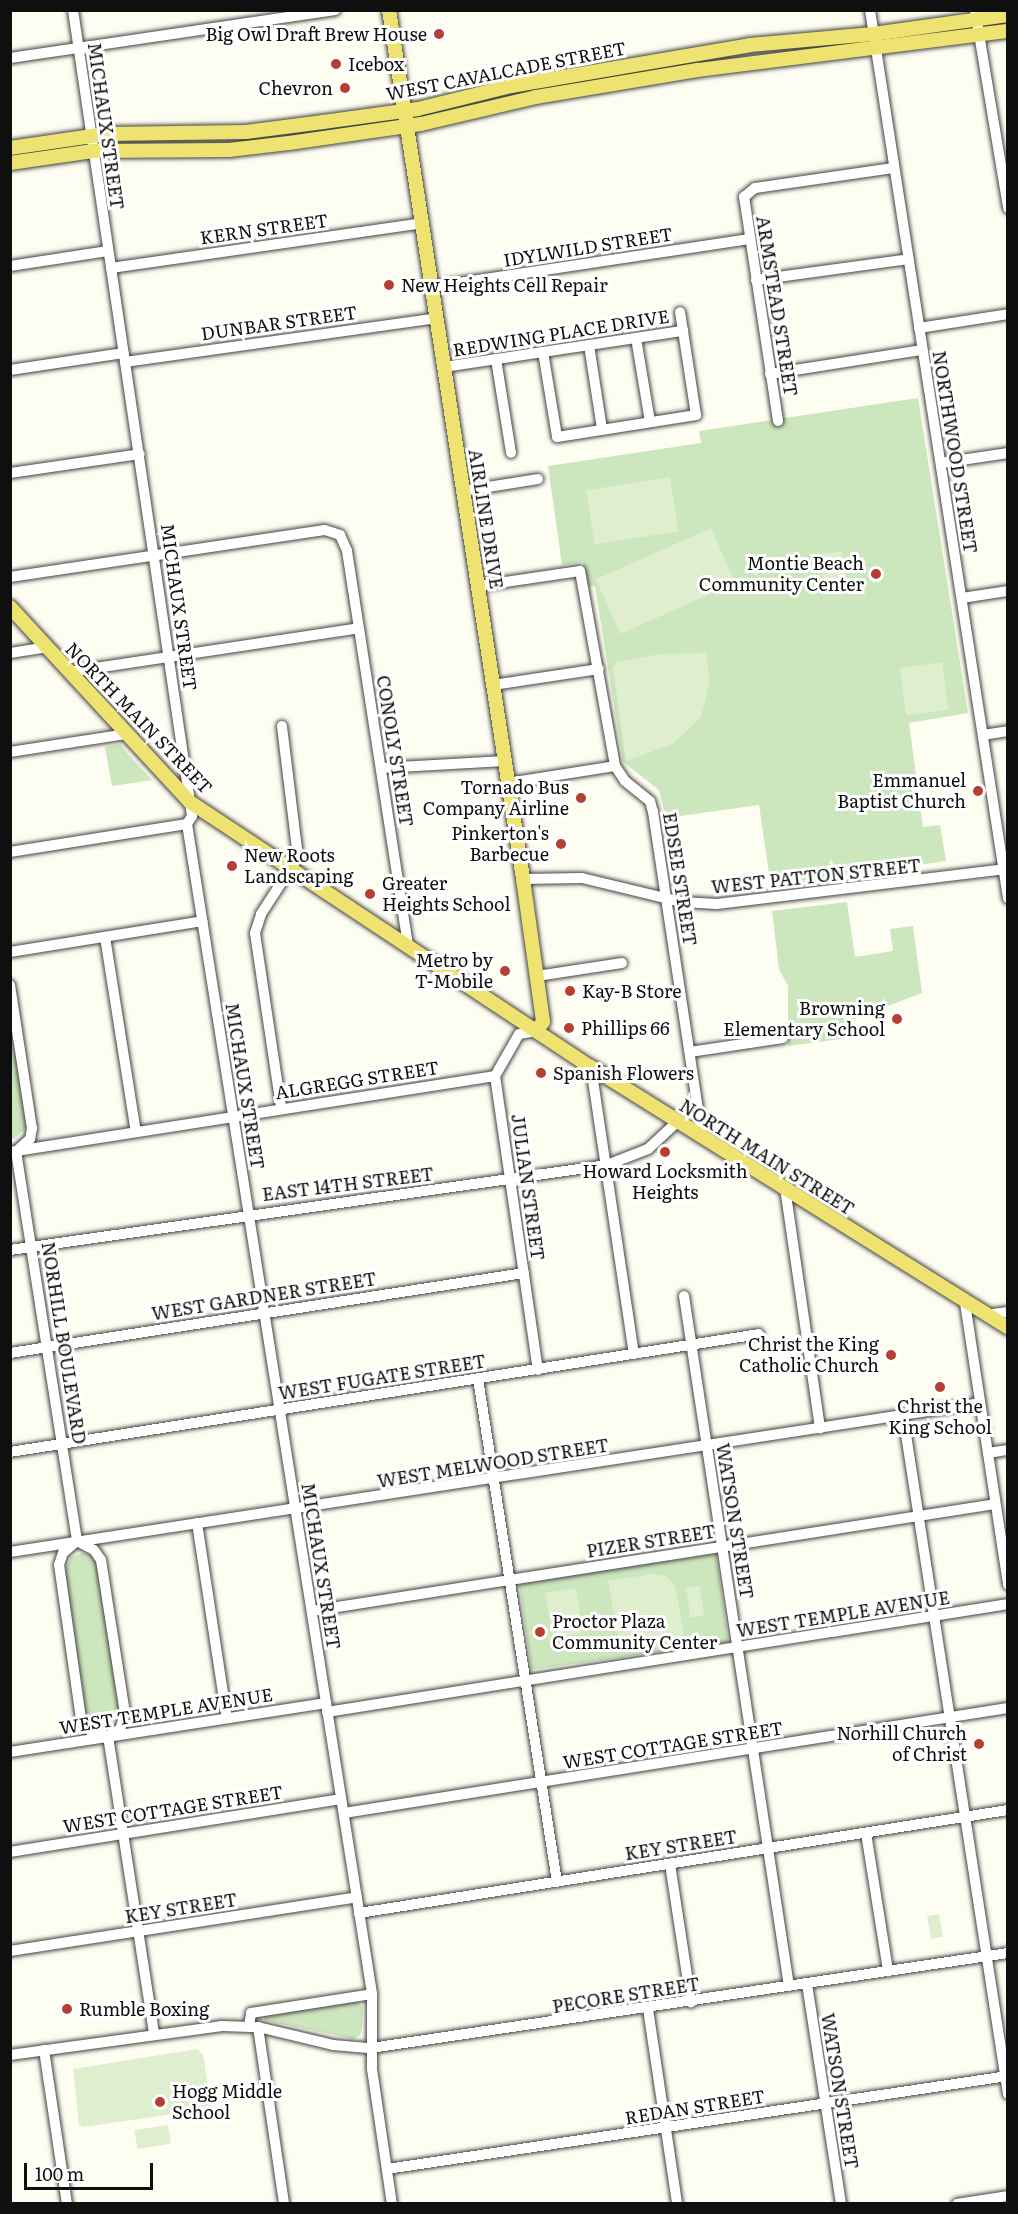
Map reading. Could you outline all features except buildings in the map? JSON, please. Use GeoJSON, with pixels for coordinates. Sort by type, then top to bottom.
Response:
{"type":"FeatureCollection","features":[{"type":"Feature","properties":{"kind":"main road","name":"AIRLINE DRIVE"},"geometry":{"type":"LineString","coordinates":[[389,10],[537,976],[543,1022],[536,1031]]}},
{"type":"Feature","properties":{"kind":"main road","name":"WEST CAVALCADE STREET"},"geometry":{"type":"LineString","coordinates":[[10,147],[91,136],[246,132],[445,104],[512,86],[750,45],[873,34],[976,15],[1008,15]]}},
{"type":"Feature","properties":{"kind":"main road","name":"WEST CAVALCADE STREET"},"geometry":{"type":"LineString","coordinates":[[10,164],[93,151],[248,148],[407,124],[565,92],[753,62],[876,50],[1008,31]]}},
{"type":"Feature","properties":{"kind":"main road"},"geometry":{"type":"LineString","coordinates":[[750,45],[753,62]]}},
{"type":"Feature","properties":{"kind":"main road"},"geometry":{"type":"LineString","coordinates":[[627,82],[633,72],[673,65],[678,57]]}},
{"type":"Feature","properties":{"kind":"main road"},"geometry":{"type":"LineString","coordinates":[[565,92],[587,82],[619,76],[626,66]]}},
{"type":"Feature","properties":{"kind":"main road"},"geometry":{"type":"LineString","coordinates":[[246,132],[248,148]]}},
{"type":"Feature","properties":{"kind":"main road","name":"NORTH MAIN STREET"},"geometry":{"type":"LineString","coordinates":[[10,607],[190,802],[591,1067],[965,1304],[1008,1328]]}},
{"type":"Feature","properties":{"kind":"street","name":"MICHAUX STREET"},"geometry":{"type":"LineString","coordinates":[[73,10],[170,656],[192,816],[187,824],[266,1312],[372,1994],[371,2048],[392,2204]]}},
{"type":"Feature","properties":{"kind":"street"},"geometry":{"type":"LineString","coordinates":[[10,58],[287,14],[335,10]]}},
{"type":"Feature","properties":{"kind":"street","name":"NORTHWOOD STREET"},"geometry":{"type":"LineString","coordinates":[[870,10],[1008,898]]}},
{"type":"Feature","properties":{"kind":"street"},"geometry":{"type":"LineString","coordinates":[[976,15],[1005,174],[1008,208]]}},
{"type":"Feature","properties":{"kind":"street","name":"ARMSTEAD STREET"},"geometry":{"type":"LineString","coordinates":[[778,421],[744,196],[755,188],[894,168]]}},
{"type":"Feature","properties":{"kind":"street","name":"KERN STREET"},"geometry":{"type":"LineString","coordinates":[[111,268],[422,223]]}},
{"type":"Feature","properties":{"kind":"street","name":"IDYLWILD STREET"},"geometry":{"type":"LineString","coordinates":[[432,286],[749,239]]}},
{"type":"Feature","properties":{"kind":"street"},"geometry":{"type":"LineString","coordinates":[[10,266],[108,251]]}},
{"type":"Feature","properties":{"kind":"street"},"geometry":{"type":"LineString","coordinates":[[756,280],[909,259]]}},
{"type":"Feature","properties":{"kind":"street"},"geometry":{"type":"LineString","coordinates":[[543,352],[556,437],[696,415],[680,312]]}},
{"type":"Feature","properties":{"kind":"street"},"geometry":{"type":"LineString","coordinates":[[919,328],[1008,314]]}},
{"type":"Feature","properties":{"kind":"street","name":"DUNBAR STREET"},"geometry":{"type":"LineString","coordinates":[[10,370],[124,358],[437,318]]}},
{"type":"Feature","properties":{"kind":"street","name":"REDWING PLACE DRIVE"},"geometry":{"type":"LineString","coordinates":[[444,367],[683,331]]}},
{"type":"Feature","properties":{"kind":"street"},"geometry":{"type":"LineString","coordinates":[[636,338],[650,422]]}},
{"type":"Feature","properties":{"kind":"street"},"geometry":{"type":"LineString","coordinates":[[589,345],[602,429]]}},
{"type":"Feature","properties":{"kind":"street"},"geometry":{"type":"LineString","coordinates":[[770,374],[922,350]]}},
{"type":"Feature","properties":{"kind":"street"},"geometry":{"type":"LineString","coordinates":[[496,359],[511,453]]}},
{"type":"Feature","properties":{"kind":"street"},"geometry":{"type":"LineString","coordinates":[[941,463],[1008,453]]}},
{"type":"Feature","properties":{"kind":"street"},"geometry":{"type":"LineString","coordinates":[[10,473],[140,454]]}},
{"type":"Feature","properties":{"kind":"street"},"geometry":{"type":"LineString","coordinates":[[463,491],[538,479]]}},
{"type":"Feature","properties":{"kind":"street","name":"CONOLY STREET"},"geometry":{"type":"LineString","coordinates":[[10,577],[328,530],[342,538],[348,560],[359,628],[408,947]]}},
{"type":"Feature","properties":{"kind":"street"},"geometry":{"type":"LineString","coordinates":[[478,586],[580,571],[615,766],[508,783]]}},
{"type":"Feature","properties":{"kind":"street"},"geometry":{"type":"LineString","coordinates":[[962,598],[1008,591]]}},
{"type":"Feature","properties":{"kind":"street"},"geometry":{"type":"LineString","coordinates":[[69,672],[359,628]]}},
{"type":"Feature","properties":{"kind":"street"},"geometry":{"type":"LineString","coordinates":[[10,653],[47,647]]}},
{"type":"Feature","properties":{"kind":"street"},"geometry":{"type":"LineString","coordinates":[[493,685],[599,669]]}},
{"type":"Feature","properties":{"kind":"street"},"geometry":{"type":"LineString","coordinates":[[281,1107],[255,933],[261,914],[298,853],[282,726]]}},
{"type":"Feature","properties":{"kind":"street"},"geometry":{"type":"LineString","coordinates":[[983,735],[1008,731]]}},
{"type":"Feature","properties":{"kind":"street"},"geometry":{"type":"LineString","coordinates":[[10,752],[126,734]]}},
{"type":"Feature","properties":{"kind":"street"},"geometry":{"type":"LineString","coordinates":[[381,768],[505,760]]}},
{"type":"Feature","properties":{"kind":"street","name":"EDSEE STREET"},"geometry":{"type":"LineString","coordinates":[[615,766],[652,806],[702,1137]]}},
{"type":"Feature","properties":{"kind":"street"},"geometry":{"type":"LineString","coordinates":[[10,852],[187,824]]}},
{"type":"Feature","properties":{"kind":"street","name":"WEST PATTON STREET"},"geometry":{"type":"LineString","coordinates":[[523,879],[582,878],[665,898],[705,904],[745,902],[1005,870]]}},
{"type":"Feature","properties":{"kind":"street"},"geometry":{"type":"LineString","coordinates":[[10,951],[203,921]]}},
{"type":"Feature","properties":{"kind":"street"},"geometry":{"type":"LineString","coordinates":[[105,937],[136,1132]]}},
{"type":"Feature","properties":{"kind":"street"},"geometry":{"type":"LineString","coordinates":[[537,976],[622,963]]}},
{"type":"Feature","properties":{"kind":"street"},"geometry":{"type":"LineString","coordinates":[[10,985],[32,1128],[27,1144],[12,1151]]}},
{"type":"Feature","properties":{"kind":"street"},"geometry":{"type":"LineString","coordinates":[[495,1076],[519,1034],[536,1031]]}},
{"type":"Feature","properties":{"kind":"street"},"geometry":{"type":"LineString","coordinates":[[690,1052],[783,1038]]}},
{"type":"Feature","properties":{"kind":"street"},"geometry":{"type":"LineString","coordinates":[[591,1067],[634,1354]]}},
{"type":"Feature","properties":{"kind":"street","name":"ALGREGG STREET"},"geometry":{"type":"LineString","coordinates":[[12,1151],[281,1107],[495,1076]]}},
{"type":"Feature","properties":{"kind":"street","name":"JULIAN STREET"},"geometry":{"type":"LineString","coordinates":[[495,1076],[538,1370]]}},
{"type":"Feature","properties":{"kind":"street","name":"EAST 14TH STREET"},"geometry":{"type":"LineString","coordinates":[[10,1250],[249,1214],[607,1165],[648,1149],[677,1122]]}},
{"type":"Feature","properties":{"kind":"street","name":"NORHILL BOULEVARD"},"geometry":{"type":"LineString","coordinates":[[12,1151],[31,1247],[77,1542]]}},
{"type":"Feature","properties":{"kind":"street"},"geometry":{"type":"LineString","coordinates":[[785,1188],[820,1428]]}},
{"type":"Feature","properties":{"kind":"street","name":"WEST GARDNER STREET"},"geometry":{"type":"LineString","coordinates":[[10,1353],[524,1274]]}},
{"type":"Feature","properties":{"kind":"street","name":"WATSON STREET"},"geometry":{"type":"LineString","coordinates":[[684,1296],[789,1986]]}},
{"type":"Feature","properties":{"kind":"street"},"geometry":{"type":"LineString","coordinates":[[965,1304],[1008,1586]]}},
{"type":"Feature","properties":{"kind":"street"},"geometry":{"type":"LineString","coordinates":[[986,1315],[1008,1312]]}},
{"type":"Feature","properties":{"kind":"street","name":"WEST FUGATE STREET"},"geometry":{"type":"LineString","coordinates":[[10,1452],[759,1334]]}},
{"type":"Feature","properties":{"kind":"street"},"geometry":{"type":"LineString","coordinates":[[478,1379],[557,1882]]}},
{"type":"Feature","properties":{"kind":"street","name":"WEST MELWOOD STREET"},"geometry":{"type":"LineString","coordinates":[[10,1552],[980,1403]]}},
{"type":"Feature","properties":{"kind":"street"},"geometry":{"type":"LineString","coordinates":[[903,1415],[1008,2094]]}},
{"type":"Feature","properties":{"kind":"street"},"geometry":{"type":"LineString","coordinates":[[988,1453],[1008,1450]]}},
{"type":"Feature","properties":{"kind":"street","name":"PIZER STREET"},"geometry":{"type":"LineString","coordinates":[[312,1611],[995,1504]]}},
{"type":"Feature","properties":{"kind":"street"},"geometry":{"type":"LineString","coordinates":[[197,1523],[227,1718]]}},
{"type":"Feature","properties":{"kind":"street"},"geometry":{"type":"LineString","coordinates":[[77,1542],[94,1550],[101,1560],[125,1714],[120,1729],[108,1736],[91,1731],[81,1719],[59,1565],[63,1553],[77,1542]]}},
{"type":"Feature","properties":{"kind":"street","name":"WEST TEMPLE AVENUE"},"geometry":{"type":"LineString","coordinates":[[10,1752],[227,1718],[526,1681],[1008,1604]]}},
{"type":"Feature","properties":{"kind":"street","name":"WEST COTTAGE STREET"},"geometry":{"type":"LineString","coordinates":[[344,1813],[1008,1708]]}},
{"type":"Feature","properties":{"kind":"street"},"geometry":{"type":"LineString","coordinates":[[108,1736],[154,2033]]}},
{"type":"Feature","properties":{"kind":"street","name":"WEST COTTAGE STREET"},"geometry":{"type":"LineString","coordinates":[[10,1852],[341,1799]]}},
{"type":"Feature","properties":{"kind":"street","name":"KEY STREET"},"geometry":{"type":"LineString","coordinates":[[359,1913],[1008,1810]]}},
{"type":"Feature","properties":{"kind":"street"},"geometry":{"type":"LineString","coordinates":[[866,1833],[888,1971]]}},
{"type":"Feature","properties":{"kind":"street"},"geometry":{"type":"LineString","coordinates":[[670,1864],[691,2002]]}},
{"type":"Feature","properties":{"kind":"street","name":"KEY STREET"},"geometry":{"type":"LineString","coordinates":[[10,1951],[357,1897]]}},
{"type":"Feature","properties":{"kind":"street","name":"PECORE STREET"},"geometry":{"type":"LineString","coordinates":[[10,2055],[197,2027],[254,2027],[333,2045],[371,2048],[1008,1953]]}},
{"type":"Feature","properties":{"kind":"street","name":"WATSON STREET"},"geometry":{"type":"LineString","coordinates":[[807,1984],[841,2204]]}},
{"type":"Feature","properties":{"kind":"street"},"geometry":{"type":"LineString","coordinates":[[284,2204],[251,2013],[372,1994]]}},
{"type":"Feature","properties":{"kind":"street"},"geometry":{"type":"LineString","coordinates":[[648,2008],[677,2204]]}},
{"type":"Feature","properties":{"kind":"street"},"geometry":{"type":"LineString","coordinates":[[44,2050],[67,2204]]}},
{"type":"Feature","properties":{"kind":"street","name":"REDAN STREET"},"geometry":{"type":"LineString","coordinates":[[387,2169],[1006,2076]]}},
{"type":"Feature","properties":{"kind":"street"},"geometry":{"type":"LineString","coordinates":[[957,2204],[1008,2196]]}},
{"type":"Feature","properties":{"kind":"green space"},"geometry":{"type":"Polygon","coordinates":[[[918,398],[968,713],[909,723],[923,827],[940,825],[946,861],[771,887],[759,805],[666,818],[659,790],[623,762],[595,586],[587,587],[583,562],[562,565],[548,466],[701,443],[699,431],[918,398]]]}},
{"type":"Feature","properties":{"kind":"green space"},"geometry":{"type":"Polygon","coordinates":[[[670,477],[679,531],[595,545],[586,490],[670,477]]]}},
{"type":"Feature","properties":{"kind":"green space"},"geometry":{"type":"Polygon","coordinates":[[[711,528],[735,583],[620,634],[596,579],[711,528]]]}},
{"type":"Feature","properties":{"kind":"green space"},"geometry":{"type":"Polygon","coordinates":[[[842,551],[847,584],[824,587],[819,555],[842,551]]]}},
{"type":"Feature","properties":{"kind":"green space"},"geometry":{"type":"Polygon","coordinates":[[[706,653],[710,682],[701,717],[673,744],[626,761],[613,667],[617,662],[660,654],[706,653]]]}},
{"type":"Feature","properties":{"kind":"green space"},"geometry":{"type":"Polygon","coordinates":[[[942,662],[949,710],[906,716],[899,668],[942,662]]]}},
{"type":"Feature","properties":{"kind":"green space"},"geometry":{"type":"Polygon","coordinates":[[[120,744],[152,780],[112,786],[105,747],[120,744]]]}},
{"type":"Feature","properties":{"kind":"green space"},"geometry":{"type":"Polygon","coordinates":[[[847,902],[855,957],[893,951],[890,929],[913,926],[922,993],[851,1020],[855,1037],[788,1046],[788,986],[779,969],[772,911],[847,902]]]}},
{"type":"Feature","properties":{"kind":"green space"},"geometry":{"type":"Polygon","coordinates":[[[10,1014],[27,1127],[14,1139],[10,1139],[10,1014]]]}},
{"type":"Feature","properties":{"kind":"green space"},"geometry":{"type":"Polygon","coordinates":[[[82,1553],[92,1556],[98,1565],[121,1712],[108,1725],[93,1723],[86,1712],[65,1571],[71,1557],[82,1553]]]}},
{"type":"Feature","properties":{"kind":"green space"},"geometry":{"type":"Polygon","coordinates":[[[716,1554],[728,1642],[531,1670],[519,1582],[716,1554]]]}},
{"type":"Feature","properties":{"kind":"green space"},"geometry":{"type":"Polygon","coordinates":[[[652,1574],[666,1576],[675,1586],[684,1635],[626,1644],[619,1639],[608,1581],[652,1574]]]}},
{"type":"Feature","properties":{"kind":"green space"},"geometry":{"type":"Polygon","coordinates":[[[700,1586],[704,1616],[690,1618],[686,1588],[700,1586]]]}},
{"type":"Feature","properties":{"kind":"green space"},"geometry":{"type":"Polygon","coordinates":[[[576,1588],[583,1633],[553,1638],[545,1593],[576,1588]]]}},
{"type":"Feature","properties":{"kind":"green space"},"geometry":{"type":"Polygon","coordinates":[[[939,1914],[943,1937],[931,1939],[927,1916],[939,1914]]]}},
{"type":"Feature","properties":{"kind":"green space"},"geometry":{"type":"Polygon","coordinates":[[[357,2001],[363,2007],[362,2028],[360,2035],[353,2039],[264,2020],[264,2014],[357,2001]]]}},
{"type":"Feature","properties":{"kind":"green space"},"geometry":{"type":"Polygon","coordinates":[[[197,2049],[203,2055],[211,2106],[207,2109],[84,2127],[79,2125],[73,2069],[197,2049]]]}},
{"type":"Feature","properties":{"kind":"green space"},"geometry":{"type":"Polygon","coordinates":[[[168,2125],[171,2144],[137,2149],[134,2130],[168,2125]]]}},
{"type":"Feature","properties":{"kind":"place","name":"Big Owl Draft Brew House"},"geometry":{"type":"Point","coordinates":[439,34]}},
{"type":"Feature","properties":{"kind":"place","name":"Icebox"},"geometry":{"type":"Point","coordinates":[336,64]}},
{"type":"Feature","properties":{"kind":"place","name":"Chevron"},"geometry":{"type":"Point","coordinates":[345,88]}},
{"type":"Feature","properties":{"kind":"place","name":"New Heights Cell Repair"},"geometry":{"type":"Point","coordinates":[389,285]}},
{"type":"Feature","properties":{"kind":"place","name":"Montie Beach Community Center"},"geometry":{"type":"Point","coordinates":[876,574]}},
{"type":"Feature","properties":{"kind":"place","name":"Emmanuel Baptist Church"},"geometry":{"type":"Point","coordinates":[978,791]}},
{"type":"Feature","properties":{"kind":"place","name":"Tornado Bus Company Airline"},"geometry":{"type":"Point","coordinates":[581,798]}},
{"type":"Feature","properties":{"kind":"place","name":"Pinkerton's Barbecue"},"geometry":{"type":"Point","coordinates":[561,844]}},
{"type":"Feature","properties":{"kind":"place","name":"New Roots Landscaping"},"geometry":{"type":"Point","coordinates":[232,866]}},
{"type":"Feature","properties":{"kind":"place","name":"Greater Heights School"},"geometry":{"type":"Point","coordinates":[370,894]}},
{"type":"Feature","properties":{"kind":"place","name":"Metro by T-Mobile"},"geometry":{"type":"Point","coordinates":[505,971]}},
{"type":"Feature","properties":{"kind":"place","name":"Kay-B Store"},"geometry":{"type":"Point","coordinates":[570,991]}},
{"type":"Feature","properties":{"kind":"place","name":"Browning Elementary School"},"geometry":{"type":"Point","coordinates":[897,1019]}},
{"type":"Feature","properties":{"kind":"place","name":"Phillips 66"},"geometry":{"type":"Point","coordinates":[569,1028]}},
{"type":"Feature","properties":{"kind":"place","name":"Spanish Flowers"},"geometry":{"type":"Point","coordinates":[541,1073]}},
{"type":"Feature","properties":{"kind":"place","name":"Howard Locksmith Heights"},"geometry":{"type":"Point","coordinates":[665,1152]}},
{"type":"Feature","properties":{"kind":"place","name":"Christ the King Catholic Church"},"geometry":{"type":"Point","coordinates":[891,1355]}},
{"type":"Feature","properties":{"kind":"place","name":"Christ the King School"},"geometry":{"type":"Point","coordinates":[940,1387]}},
{"type":"Feature","properties":{"kind":"place","name":"Proctor Plaza Community Center"},"geometry":{"type":"Point","coordinates":[540,1632]}},
{"type":"Feature","properties":{"kind":"place","name":"Norhill Church of Christ"},"geometry":{"type":"Point","coordinates":[979,1744]}},
{"type":"Feature","properties":{"kind":"place","name":"Rumble Boxing"},"geometry":{"type":"Point","coordinates":[67,2009]}},
{"type":"Feature","properties":{"kind":"place","name":"Hogg Middle School"},"geometry":{"type":"Point","coordinates":[160,2102]}}]}
